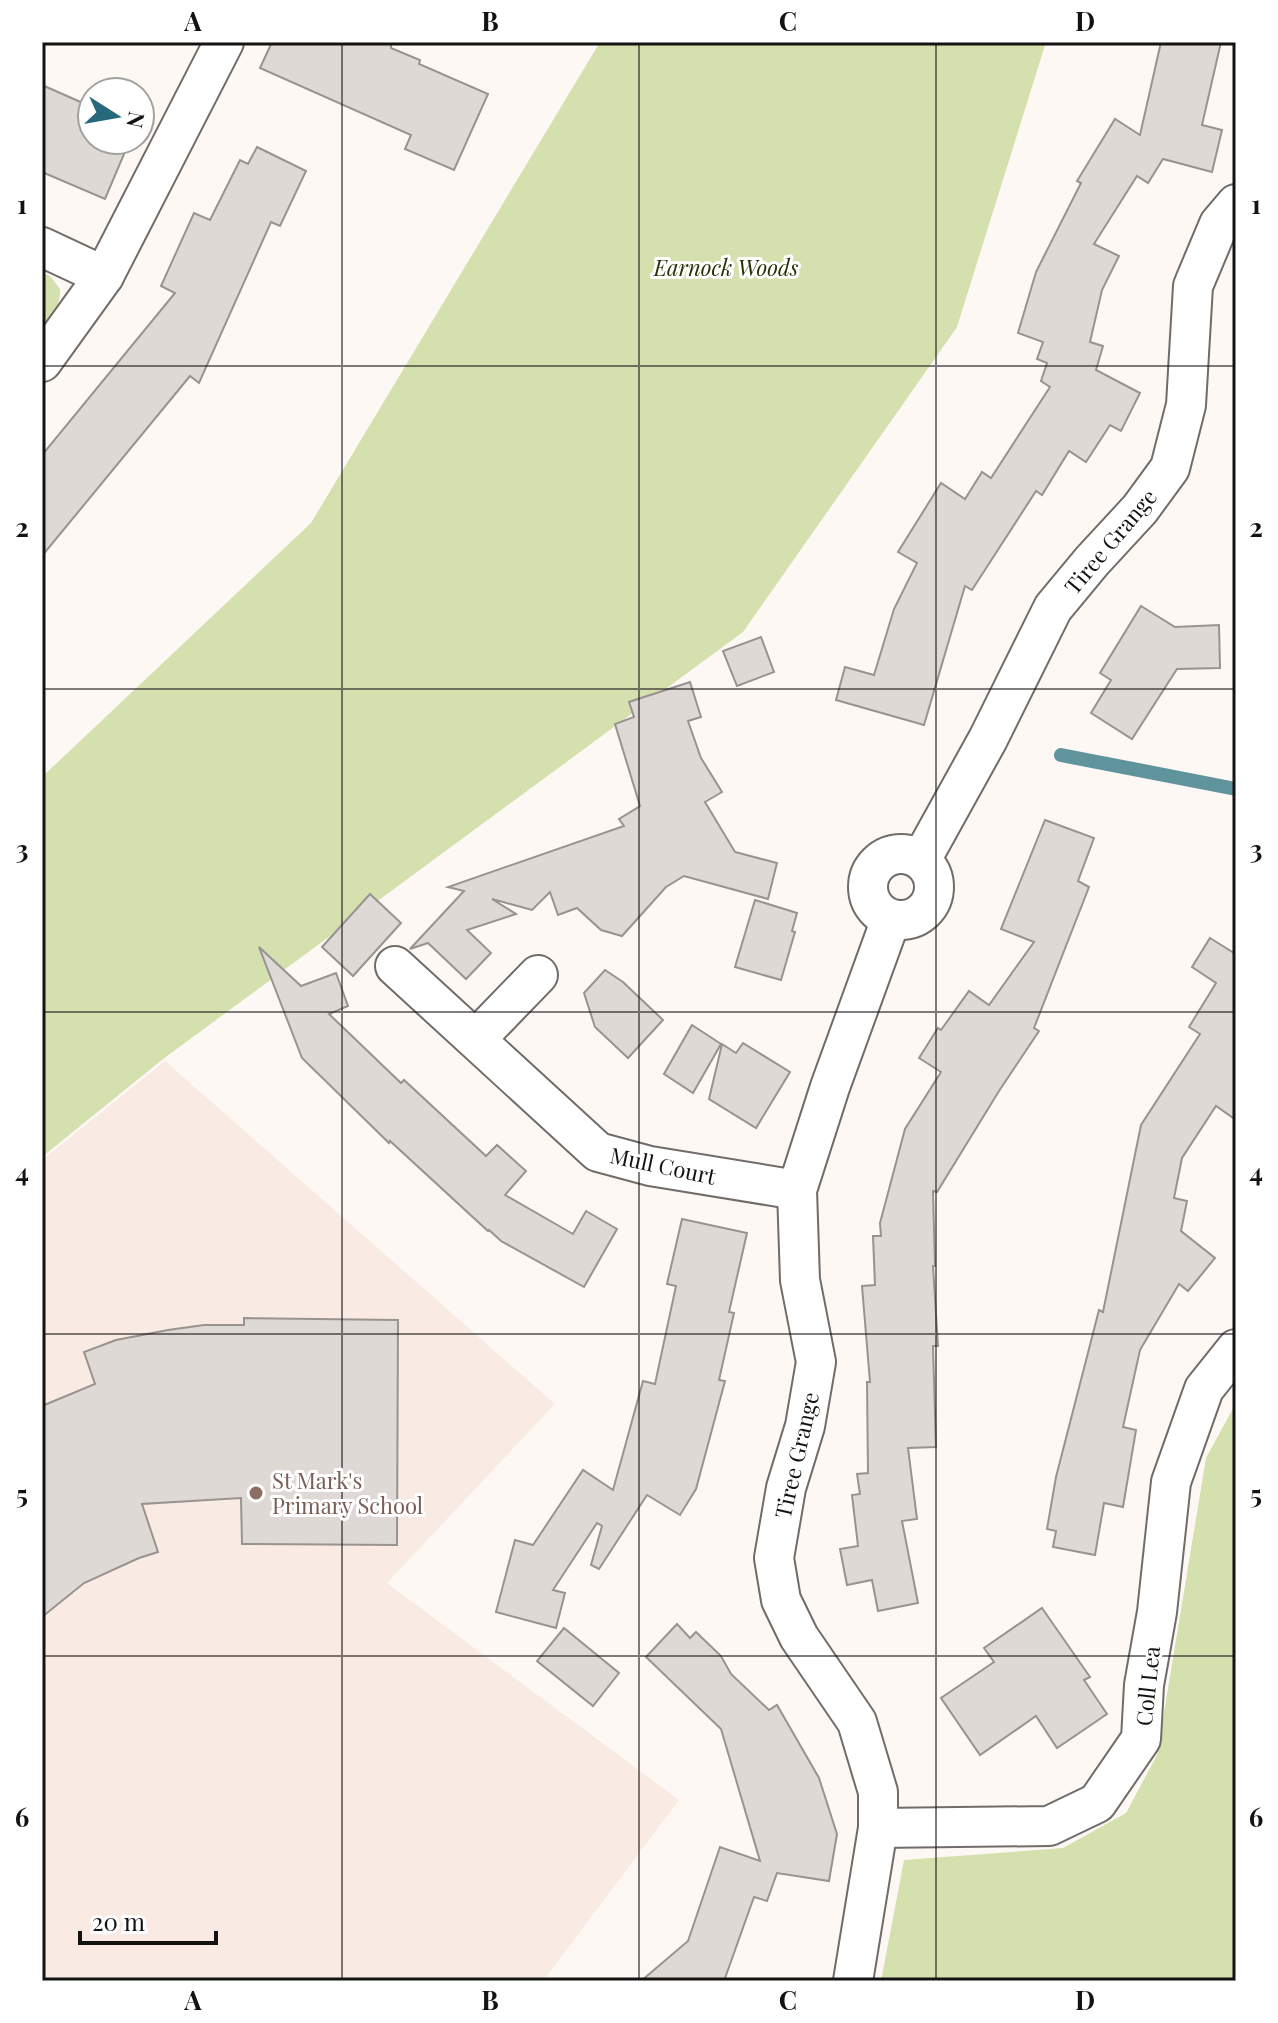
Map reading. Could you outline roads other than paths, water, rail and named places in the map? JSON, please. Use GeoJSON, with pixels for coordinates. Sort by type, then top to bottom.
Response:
{"type":"FeatureCollection","features":[{"type":"Feature","properties":{"kind":"street"},"geometry":{"type":"LineString","coordinates":[[42,362],[104,276],[224,42]]}},
{"type":"Feature","properties":{"kind":"street","name":"Tiree Grange"},"geometry":{"type":"LineString","coordinates":[[853,1981],[878,1828],[878,1792],[857,1722],[799,1637],[781,1600],[774,1558],[786,1488],[805,1426],[816,1362],[800,1280],[797,1190],[830,1087],[891,919],[907,921],[917,917],[934,895],[933,878],[921,860],[988,739],[1053,608],[1140,509],[1170,468],[1186,405],[1193,286],[1219,224],[1236,204]]}},
{"type":"Feature","properties":{"kind":"street"},"geometry":{"type":"LineString","coordinates":[[42,247],[104,276]]}},
{"type":"Feature","properties":{"kind":"street","name":"Mull Court"},"geometry":{"type":"LineString","coordinates":[[395,966],[598,1152],[650,1166],[797,1190]]}},
{"type":"Feature","properties":{"kind":"street"},"geometry":{"type":"LineString","coordinates":[[476,1039],[538,975]]}},
{"type":"Feature","properties":{"kind":"street","name":"Coll Lea"},"geometry":{"type":"LineString","coordinates":[[878,1828],[1049,1826],[1097,1803],[1141,1739],[1144,1685],[1157,1612],[1171,1482],[1204,1389],[1236,1349]]}},
{"type":"Feature","properties":{"kind":"waterway"},"geometry":{"type":"LineString","coordinates":[[1061,755],[1236,789]]}},
{"type":"Feature","properties":{"kind":"place","name":"St Mark's Primary School"},"geometry":{"type":"Point","coordinates":[256,1493]}},
{"type":"Feature","properties":{"kind":"park label","name":"Earnock Woods"},"geometry":{"type":"Point","coordinates":[726,267]}}]}
